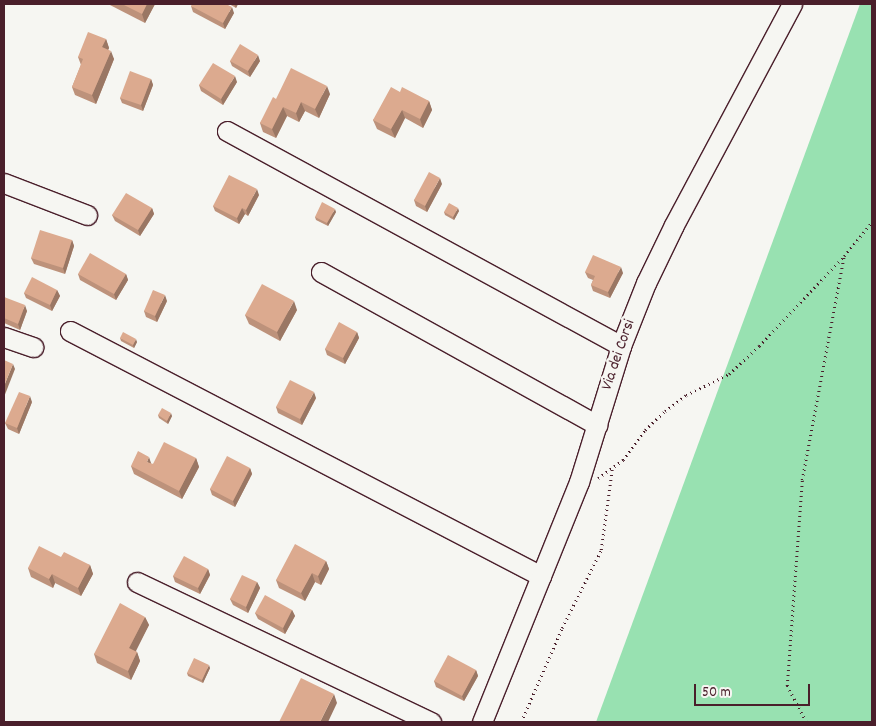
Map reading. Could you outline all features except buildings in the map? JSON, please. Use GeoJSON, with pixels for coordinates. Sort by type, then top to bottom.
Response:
{"type":"FeatureCollection","features":[{"type":"Feature","properties":{"kind":"street","name":"Via dei Corsi"},"geometry":{"type":"LineString","coordinates":[[482,722],[582,474],[621,346],[657,259],[792,4]]}},
{"type":"Feature","properties":{"kind":"street"},"geometry":{"type":"LineString","coordinates":[[227,132],[621,346]]}},
{"type":"Feature","properties":{"kind":"street"},"geometry":{"type":"LineString","coordinates":[[4,183],[87,215]]}},
{"type":"Feature","properties":{"kind":"street"},"geometry":{"type":"LineString","coordinates":[[321,272],[597,424]]}},
{"type":"Feature","properties":{"kind":"street"},"geometry":{"type":"LineString","coordinates":[[70,332],[542,576]]}},
{"type":"Feature","properties":{"kind":"street"},"geometry":{"type":"LineString","coordinates":[[4,337],[33,348]]}},
{"type":"Feature","properties":{"kind":"street"},"geometry":{"type":"LineString","coordinates":[[137,582],[431,722]]}},
{"type":"Feature","properties":{"kind":"path"},"geometry":{"type":"LineString","coordinates":[[582,474],[591,481],[612,469],[622,460],[645,430],[665,411],[686,395],[729,374],[760,346],[844,256],[872,222]]}},
{"type":"Feature","properties":{"kind":"path"},"geometry":{"type":"LineString","coordinates":[[806,722],[788,686],[802,480],[844,256]]}},
{"type":"Feature","properties":{"kind":"path"},"geometry":{"type":"LineString","coordinates":[[521,722],[562,628],[602,550],[612,469]]}},
{"type":"Feature","properties":{"kind":"green space"},"geometry":{"type":"Polygon","coordinates":[[[860,4],[872,4],[872,722],[596,722],[860,4]]]}}]}
